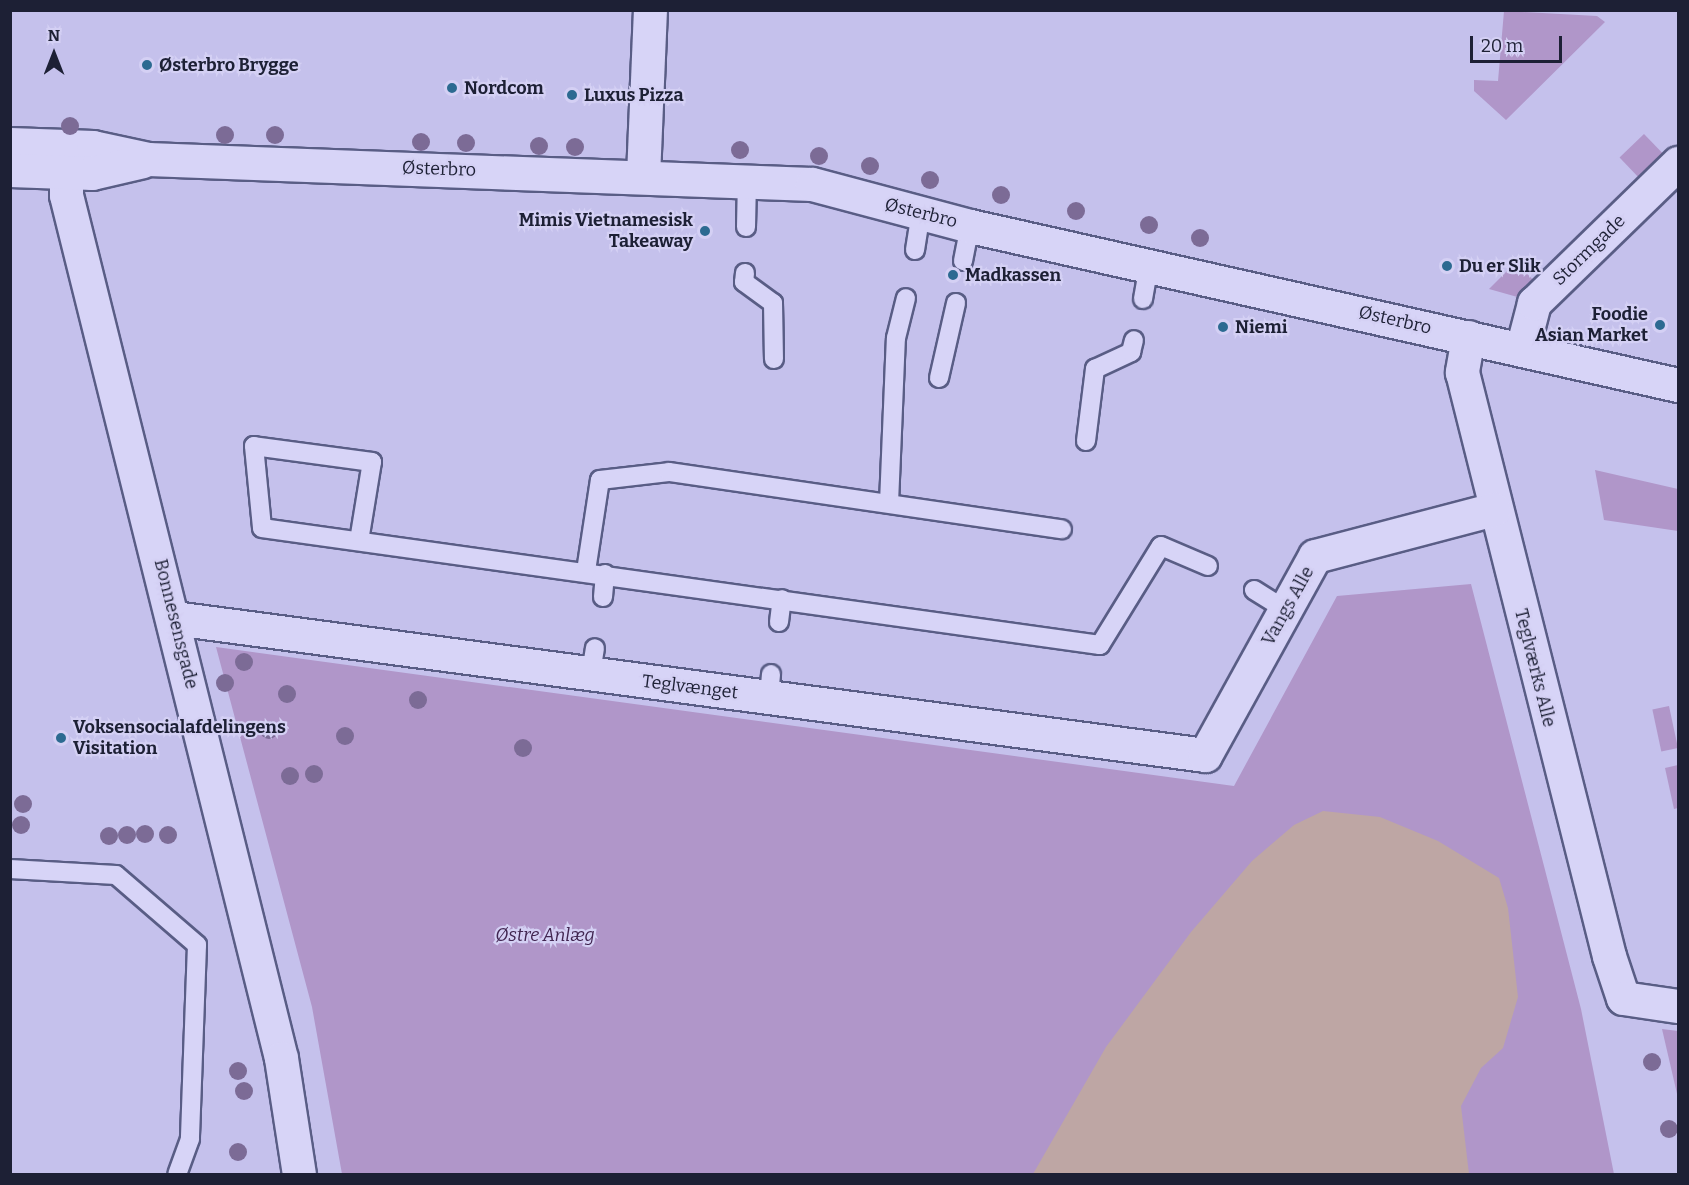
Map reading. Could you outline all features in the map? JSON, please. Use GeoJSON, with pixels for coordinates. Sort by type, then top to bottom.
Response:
{"type":"FeatureCollection","features":[{"type":"Feature","properties":{"kind":"street"},"geometry":{"type":"LineString","coordinates":[[643,176],[650,10]]}},
{"type":"Feature","properties":{"kind":"street","name":"Østerbro"},"geometry":{"type":"LineString","coordinates":[[10,144],[66,159]]}},
{"type":"Feature","properties":{"kind":"street","name":"Østerbro"},"geometry":{"type":"LineString","coordinates":[[10,170],[66,159],[93,147],[148,159],[812,184],[921,214],[1678,385]]}},
{"type":"Feature","properties":{"kind":"street","name":"Bonnesensgade"},"geometry":{"type":"LineString","coordinates":[[66,159],[66,195],[184,619],[281,1058],[299,1174]]}},
{"type":"Feature","properties":{"kind":"street","name":"Stormgade"},"geometry":{"type":"LineString","coordinates":[[1522,349],[1534,303],[1678,163]]}},
{"type":"Feature","properties":{"kind":"street","name":"Teglværks Alle"},"geometry":{"type":"LineString","coordinates":[[1468,337],[1462,372],[1494,509],[1623,998],[1678,1006]]}},
{"type":"Feature","properties":{"kind":"street","name":"Vangs Alle"},"geometry":{"type":"LineString","coordinates":[[1205,755],[1315,556],[1494,509]]}},
{"type":"Feature","properties":{"kind":"street","name":"Teglvænget"},"geometry":{"type":"LineString","coordinates":[[184,619],[593,660],[770,685],[1205,755]]}},
{"type":"Feature","properties":{"kind":"lane"},"geometry":{"type":"LineString","coordinates":[[746,227],[747,180]]}},
{"type":"Feature","properties":{"kind":"lane"},"geometry":{"type":"LineString","coordinates":[[915,250],[921,214]]}},
{"type":"Feature","properties":{"kind":"lane"},"geometry":{"type":"LineString","coordinates":[[963,261],[970,225]]}},
{"type":"Feature","properties":{"kind":"lane"},"geometry":{"type":"LineString","coordinates":[[1143,299],[1149,265]]}},
{"type":"Feature","properties":{"kind":"lane"},"geometry":{"type":"LineString","coordinates":[[745,273],[744,282],[773,303],[774,359]]}},
{"type":"Feature","properties":{"kind":"lane"},"geometry":{"type":"LineString","coordinates":[[889,503],[896,338],[906,298]]}},
{"type":"Feature","properties":{"kind":"lane"},"geometry":{"type":"LineString","coordinates":[[939,378],[956,303]]}},
{"type":"Feature","properties":{"kind":"lane"},"geometry":{"type":"LineString","coordinates":[[1086,441],[1095,369],[1131,352],[1134,340]]}},
{"type":"Feature","properties":{"kind":"lane"},"geometry":{"type":"LineString","coordinates":[[359,541],[372,462],[254,446],[262,528],[359,541],[586,571],[1100,645],[1161,546],[1208,566]]}},
{"type":"Feature","properties":{"kind":"lane"},"geometry":{"type":"LineString","coordinates":[[586,571],[600,480],[669,472],[1062,529]]}},
{"type":"Feature","properties":{"kind":"lane"},"geometry":{"type":"LineString","coordinates":[[603,597],[605,574]]}},
{"type":"Feature","properties":{"kind":"lane"},"geometry":{"type":"LineString","coordinates":[[1254,590],[1290,602]]}},
{"type":"Feature","properties":{"kind":"lane"},"geometry":{"type":"LineString","coordinates":[[779,622],[782,599]]}},
{"type":"Feature","properties":{"kind":"lane"},"geometry":{"type":"LineString","coordinates":[[10,869],[116,875],[197,945],[190,1139],[177,1174]]}},
{"type":"Feature","properties":{"kind":"green space"},"geometry":{"type":"Polygon","coordinates":[[[1504,11],[1597,16],[1605,22],[1506,120],[1474,91],[1474,80],[1498,81],[1504,11]]]}},
{"type":"Feature","properties":{"kind":"green space"},"geometry":{"type":"Polygon","coordinates":[[[1644,134],[1666,157],[1642,181],[1620,158],[1644,134]]]}},
{"type":"Feature","properties":{"kind":"green space"},"geometry":{"type":"Polygon","coordinates":[[[1516,262],[1537,284],[1521,298],[1489,289],[1516,262]]]}},
{"type":"Feature","properties":{"kind":"green space"},"geometry":{"type":"Polygon","coordinates":[[[1595,470],[1678,489],[1678,531],[1604,520],[1595,470]]]}},
{"type":"Feature","properties":{"kind":"green space","name":"Østre Anlæg"},"geometry":{"type":"Polygon","coordinates":[[[1471,584],[1581,1009],[1614,1174],[342,1174],[312,1007],[216,647],[1234,786],[1337,596],[1471,584]]]}},
{"type":"Feature","properties":{"kind":"green space"},"geometry":{"type":"Polygon","coordinates":[[[1669,706],[1678,748],[1661,752],[1652,710],[1669,706]]]}},
{"type":"Feature","properties":{"kind":"green space"},"geometry":{"type":"Polygon","coordinates":[[[1678,765],[1678,808],[1674,809],[1665,768],[1678,765]]]}},
{"type":"Feature","properties":{"kind":"green space"},"geometry":{"type":"Polygon","coordinates":[[[1662,1029],[1678,1031],[1678,1098],[1662,1029]]]}},
{"type":"Feature","properties":{"kind":"shaded area"},"geometry":{"type":"Polygon","coordinates":[[[1323,811],[1380,817],[1438,841],[1499,878],[1508,908],[1518,997],[1503,1048],[1481,1068],[1461,1106],[1469,1174],[1033,1174],[1106,1047],[1191,932],[1252,861],[1294,825],[1323,811]]]}},
{"type":"Feature","properties":{"kind":"place","name":"Østerbro Brygge"},"geometry":{"type":"Point","coordinates":[147,65]}},
{"type":"Feature","properties":{"kind":"place","name":"Nordcom"},"geometry":{"type":"Point","coordinates":[452,88]}},
{"type":"Feature","properties":{"kind":"place","name":"Luxus Pizza"},"geometry":{"type":"Point","coordinates":[572,95]}},
{"type":"Feature","properties":{"kind":"place","name":"Mimis Vietnamesisk Takeaway"},"geometry":{"type":"Point","coordinates":[705,231]}},
{"type":"Feature","properties":{"kind":"place","name":"Du er Slik"},"geometry":{"type":"Point","coordinates":[1447,266]}},
{"type":"Feature","properties":{"kind":"place","name":"Madkassen"},"geometry":{"type":"Point","coordinates":[953,275]}},
{"type":"Feature","properties":{"kind":"place","name":"Foodie Asian Market"},"geometry":{"type":"Point","coordinates":[1660,325]}},
{"type":"Feature","properties":{"kind":"place","name":"Niemi"},"geometry":{"type":"Point","coordinates":[1223,327]}},
{"type":"Feature","properties":{"kind":"place","name":"Voksensocialafdelingens Visitation"},"geometry":{"type":"Point","coordinates":[61,738]}}]}
